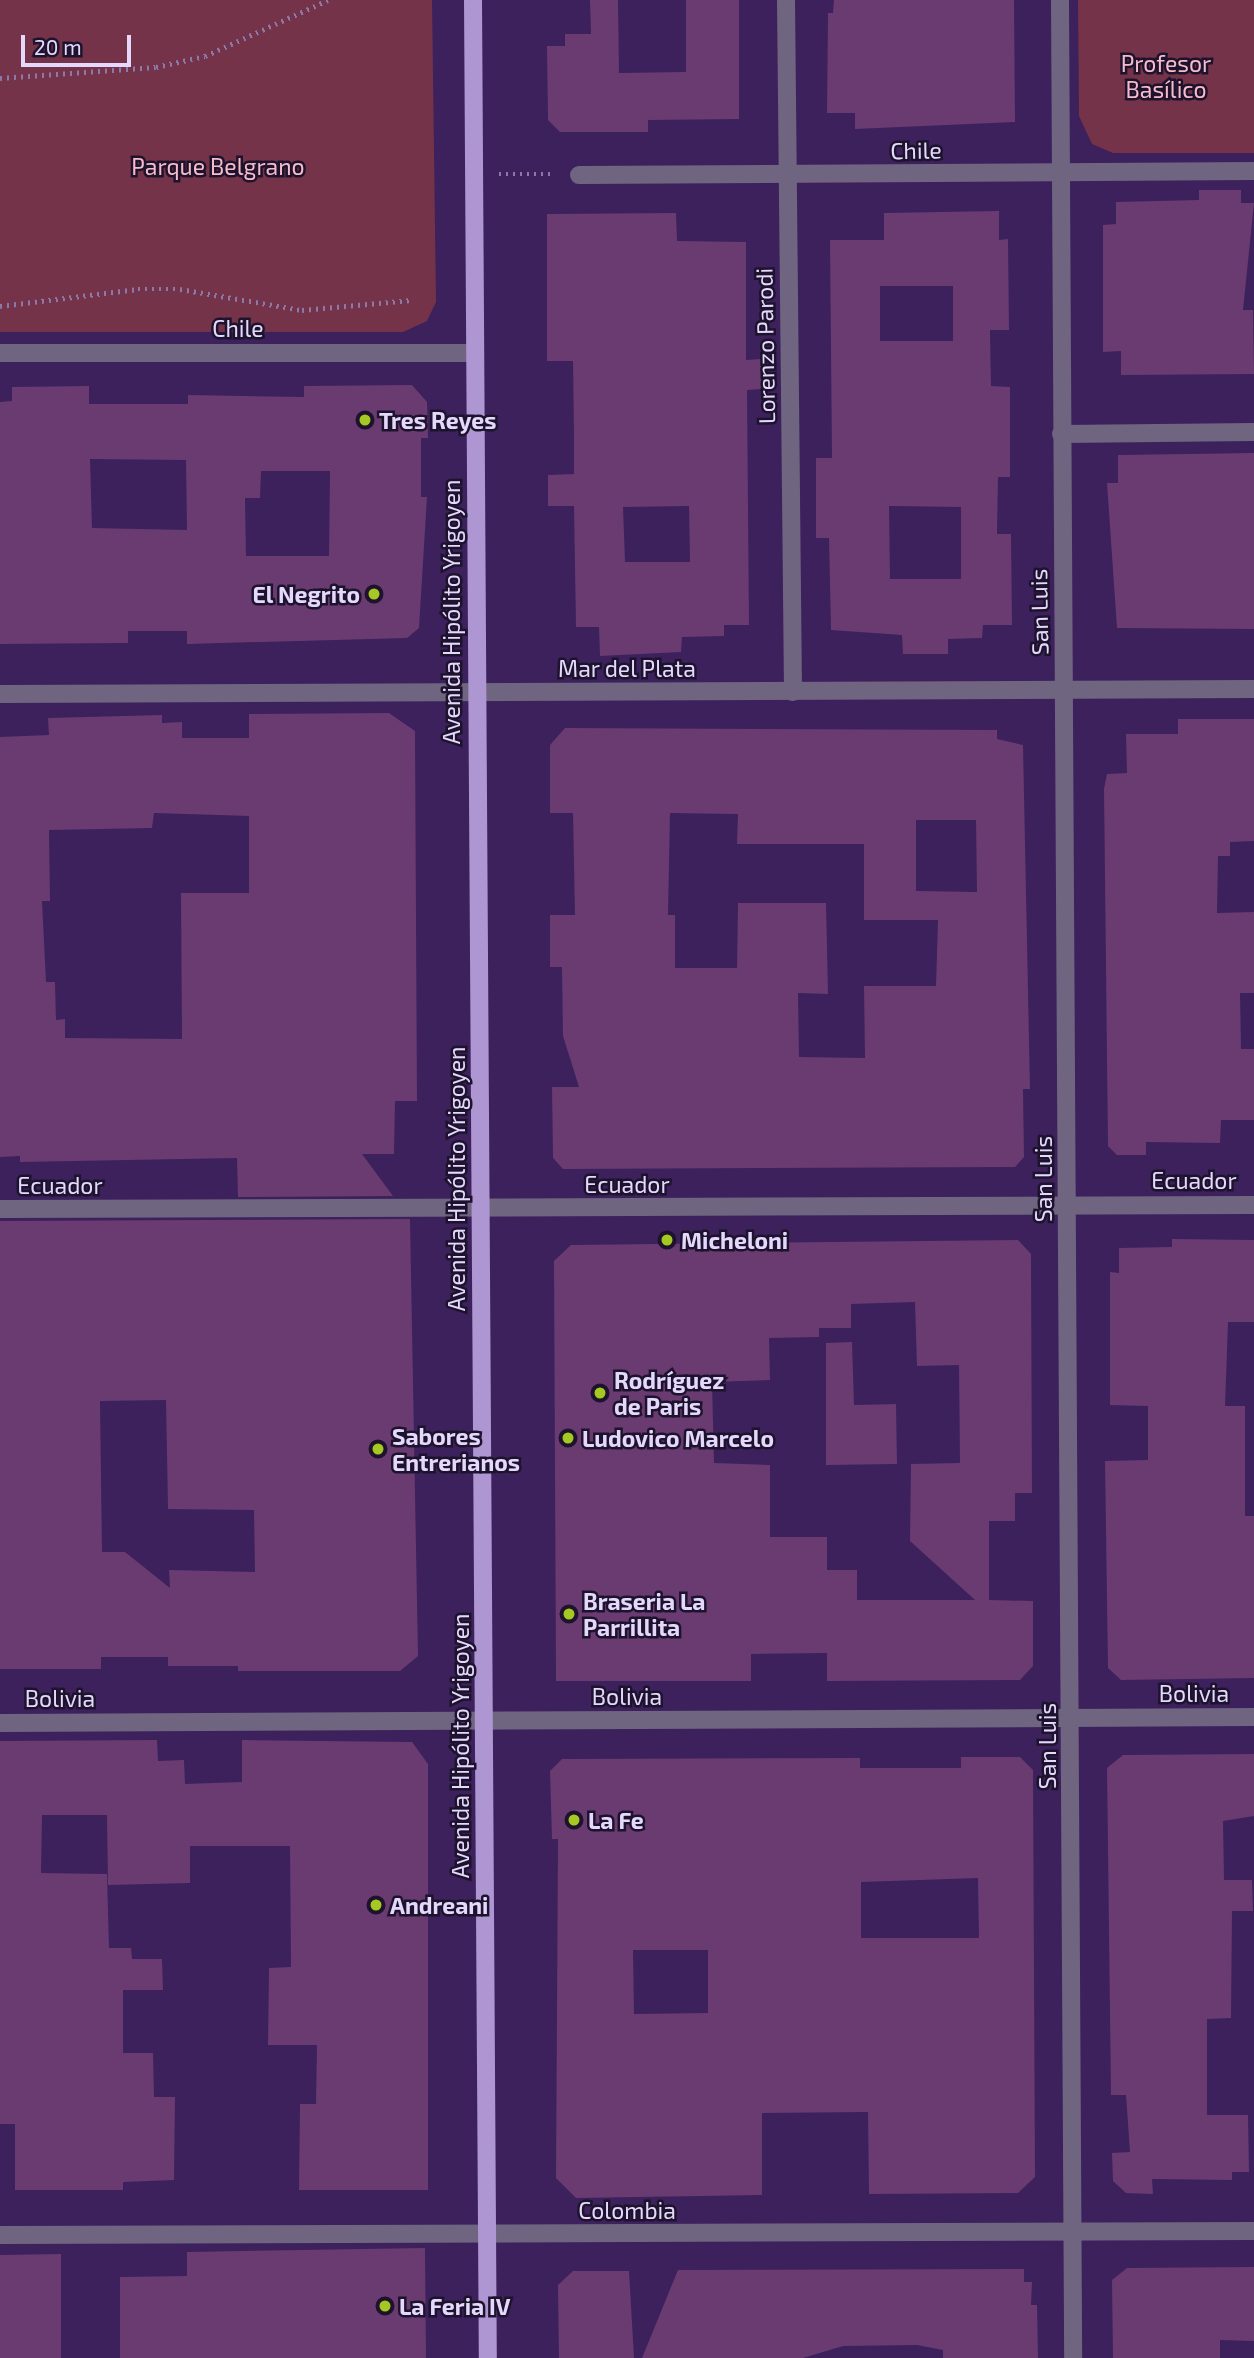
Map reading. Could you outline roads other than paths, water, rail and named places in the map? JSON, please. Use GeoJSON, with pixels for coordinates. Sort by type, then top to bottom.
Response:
{"type":"FeatureCollection","features":[{"type":"Feature","properties":{"kind":"main road","name":"Avenida Hipólito Yrigoyen"},"geometry":{"type":"LineString","coordinates":[[473,0],[488,2358]]}},
{"type":"Feature","properties":{"kind":"street","name":"Lorenzo Parodi"},"geometry":{"type":"LineString","coordinates":[[786,0],[793,692]]}},
{"type":"Feature","properties":{"kind":"street","name":"San Luis"},"geometry":{"type":"LineString","coordinates":[[1060,0],[1073,2358]]}},
{"type":"Feature","properties":{"kind":"street","name":"Chile"},"geometry":{"type":"LineString","coordinates":[[579,175],[788,176],[1254,171]]}},
{"type":"Feature","properties":{"kind":"street","name":"Chile"},"geometry":{"type":"LineString","coordinates":[[0,353],[475,353]]}},
{"type":"Feature","properties":{"kind":"street"},"geometry":{"type":"LineString","coordinates":[[1062,434],[1254,432]]}},
{"type":"Feature","properties":{"kind":"street","name":"Mar del Plata"},"geometry":{"type":"LineString","coordinates":[[0,694],[1254,689]]}},
{"type":"Feature","properties":{"kind":"street","name":"Ecuador"},"geometry":{"type":"LineString","coordinates":[[0,1209],[1254,1205]]}},
{"type":"Feature","properties":{"kind":"street","name":"Bolivia"},"geometry":{"type":"LineString","coordinates":[[0,1723],[1254,1717]]}},
{"type":"Feature","properties":{"kind":"street","name":"Colombia"},"geometry":{"type":"LineString","coordinates":[[0,2235],[487,2236],[1254,2231]]}},
{"type":"Feature","properties":{"kind":"place","name":"Tres Reyes"},"geometry":{"type":"Point","coordinates":[365,420]}},
{"type":"Feature","properties":{"kind":"place","name":"El Negrito"},"geometry":{"type":"Point","coordinates":[374,594]}},
{"type":"Feature","properties":{"kind":"place","name":"Micheloni"},"geometry":{"type":"Point","coordinates":[667,1240]}},
{"type":"Feature","properties":{"kind":"place","name":"Rodríguez de Paris"},"geometry":{"type":"Point","coordinates":[600,1393]}},
{"type":"Feature","properties":{"kind":"place","name":"Ludovico Marcelo"},"geometry":{"type":"Point","coordinates":[568,1438]}},
{"type":"Feature","properties":{"kind":"place","name":"Sabores Entrerianos"},"geometry":{"type":"Point","coordinates":[378,1449]}},
{"type":"Feature","properties":{"kind":"place","name":"Braseria La Parrillita"},"geometry":{"type":"Point","coordinates":[569,1614]}},
{"type":"Feature","properties":{"kind":"place","name":"La Fe"},"geometry":{"type":"Point","coordinates":[574,1820]}},
{"type":"Feature","properties":{"kind":"place","name":"Andreani"},"geometry":{"type":"Point","coordinates":[376,1905]}},
{"type":"Feature","properties":{"kind":"place","name":"La Feria IV"},"geometry":{"type":"Point","coordinates":[385,2306]}},
{"type":"Feature","properties":{"kind":"park label","name":"Profesor Basílico"},"geometry":{"type":"Point","coordinates":[1166,76]}},
{"type":"Feature","properties":{"kind":"park label","name":"Parque Belgrano"},"geometry":{"type":"Point","coordinates":[218,166]}}]}
